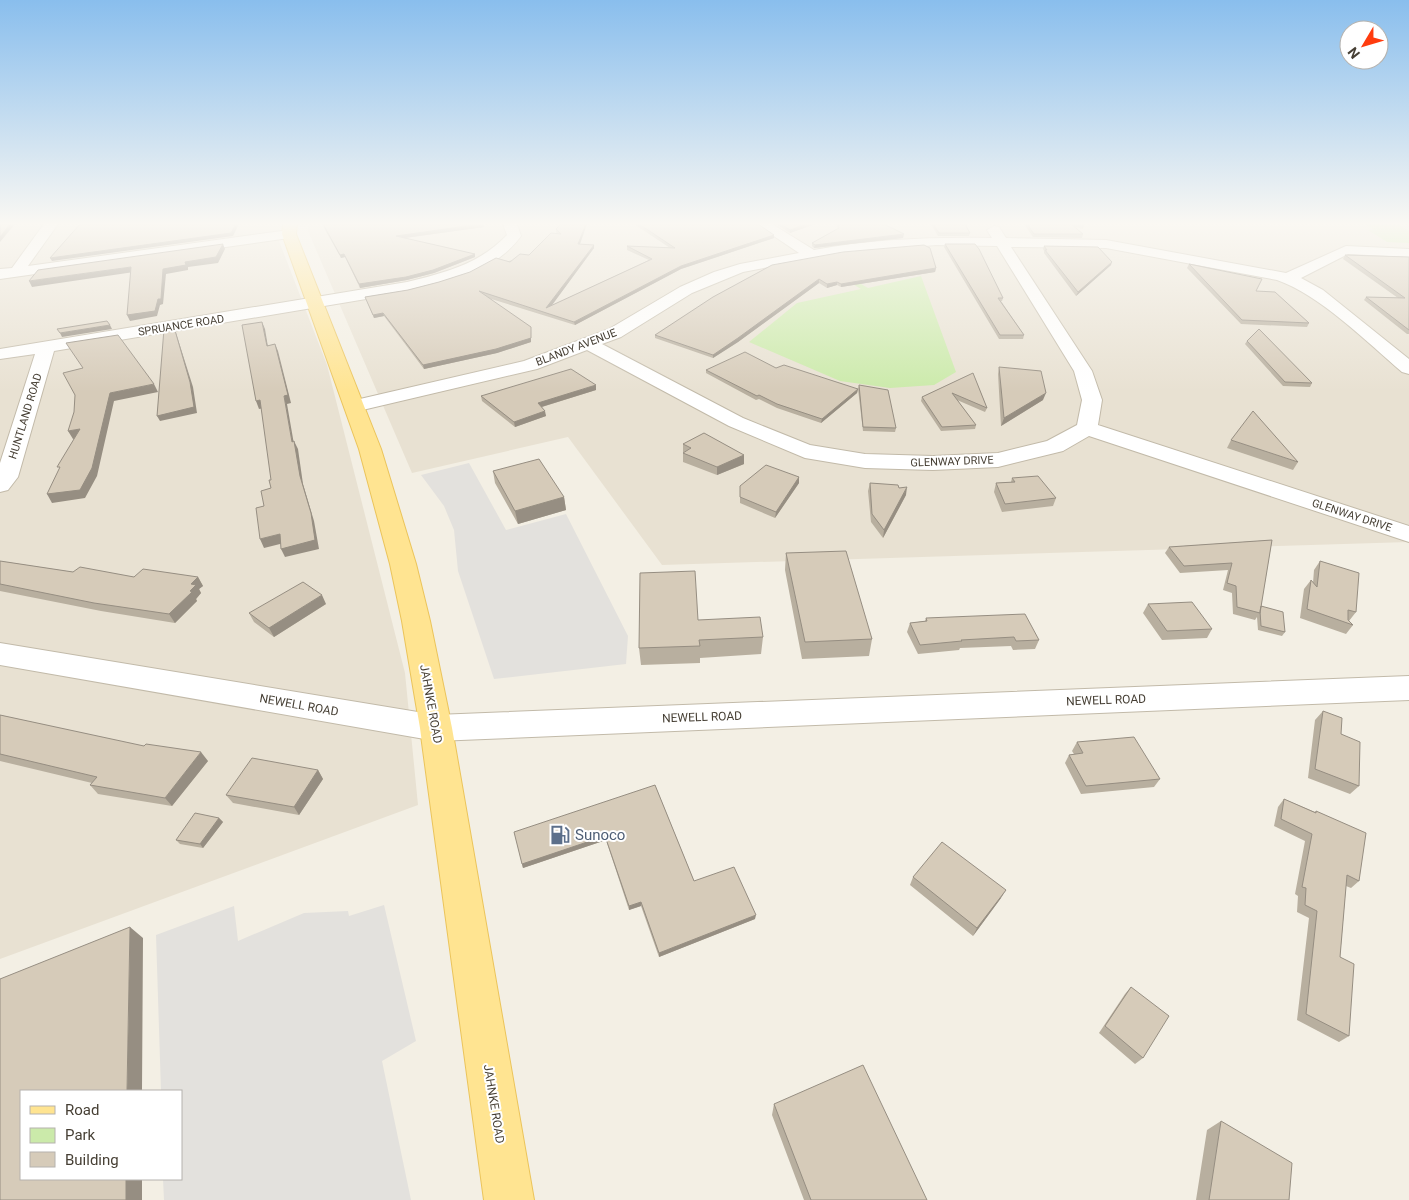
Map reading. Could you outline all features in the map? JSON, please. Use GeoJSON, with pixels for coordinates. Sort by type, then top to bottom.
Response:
{"type":"FeatureCollection","features":[{"type":"Feature","properties":{"kind":"main road","name":"JAHNKE ROAD"},"geometry":{"type":"LineString","coordinates":[[308,280],[370,449],[416,621],[436,728],[509,1200]]}},
{"type":"Feature","properties":{"kind":"street","name":"SPRUANCE ROAD"},"geometry":{"type":"LineString","coordinates":[[0,354],[408,288],[436,280]]}},
{"type":"Feature","properties":{"kind":"street","name":"BLANDY AVENUE"},"geometry":{"type":"LineString","coordinates":[[354,406],[530,364],[589,344],[623,329],[686,290],[706,280]]}},
{"type":"Feature","properties":{"kind":"street"},"geometry":{"type":"LineString","coordinates":[[1026,280],[1083,371],[1092,400],[1087,428]]}},
{"type":"Feature","properties":{"kind":"street","name":"BLANDY AVENUE"},"geometry":{"type":"LineString","coordinates":[[1292,280],[1317,293],[1409,368]]}},
{"type":"Feature","properties":{"kind":"street","name":"GLENWAY DRIVE"},"geometry":{"type":"LineString","coordinates":[[589,344],[736,422],[805,452],[865,461],[933,463],[998,460],[1055,446],[1087,428],[1409,534]]}},
{"type":"Feature","properties":{"kind":"street","name":"HUNTLAND ROAD"},"geometry":{"type":"LineString","coordinates":[[0,485],[6,477],[46,346]]}},
{"type":"Feature","properties":{"kind":"street","name":"NEWELL ROAD"},"geometry":{"type":"LineString","coordinates":[[0,654],[436,728],[1409,688]]}},
{"type":"Feature","properties":{"kind":"shaded area"},"geometry":{"type":"Polygon","coordinates":[[[0,280],[294,280],[327,365],[405,673],[418,805],[0,959],[0,280]]]}},
{"type":"Feature","properties":{"kind":"shaded area"},"geometry":{"type":"Polygon","coordinates":[[[329,280],[1409,280],[1409,542],[662,565],[568,437],[412,473],[329,280]]]}},
{"type":"Feature","properties":{"kind":"shaded area"},"geometry":{"type":"Polygon","coordinates":[[[469,463],[506,530],[566,514],[628,636],[626,664],[494,679],[458,571],[454,530],[444,506],[421,475],[469,463]]]}},
{"type":"Feature","properties":{"kind":"shaded area"},"geometry":{"type":"Polygon","coordinates":[[[384,905],[416,1041],[382,1061],[411,1200],[164,1200],[163,1180],[182,1180],[182,1090],[161,1090],[156,935],[234,906],[238,941],[304,913],[348,911],[349,916],[384,905]]]}},
{"type":"Feature","properties":{"kind":"green space"},"geometry":{"type":"Polygon","coordinates":[[[846,280],[854,280],[868,288],[903,280],[922,280],[956,372],[934,385],[890,388],[840,381],[749,342],[797,303],[861,289],[846,280]]]}},
{"type":"Feature","properties":{"kind":"building"},"geometry":{"type":"Polygon","coordinates":[[[130,280],[162,280],[161,299],[158,299],[155,311],[127,315],[130,280]]]}},
{"type":"Feature","properties":{"kind":"building"},"geometry":{"type":"Polygon","coordinates":[[[357,280],[386,280],[359,284],[357,280]]]}},
{"type":"Feature","properties":{"kind":"building"},"geometry":{"type":"Polygon","coordinates":[[[445,280],[567,280],[546,308],[607,280],[654,280],[574,322],[479,291],[531,327],[531,338],[496,349],[423,365],[383,313],[373,315],[365,297],[408,290],[445,280]]]}},
{"type":"Feature","properties":{"kind":"building"},"geometry":{"type":"Polygon","coordinates":[[[744,280],[818,280],[713,355],[655,335],[713,297],[744,280]]]}},
{"type":"Feature","properties":{"kind":"building"},"geometry":{"type":"Polygon","coordinates":[[[821,280],[865,280],[841,284],[837,282],[827,284],[821,280]]]}},
{"type":"Feature","properties":{"kind":"building"},"geometry":{"type":"Polygon","coordinates":[[[967,280],[994,280],[1003,298],[998,298],[1024,335],[1000,335],[967,280]]]}},
{"type":"Feature","properties":{"kind":"building"},"geometry":{"type":"Polygon","coordinates":[[[1069,280],[1092,280],[1078,292],[1069,280]]]}},
{"type":"Feature","properties":{"kind":"building"},"geometry":{"type":"Polygon","coordinates":[[[1204,280],[1262,280],[1256,291],[1275,292],[1309,323],[1242,320],[1204,280]]]}},
{"type":"Feature","properties":{"kind":"building"},"geometry":{"type":"Polygon","coordinates":[[[1380,280],[1409,280],[1409,330],[1366,297],[1405,298],[1380,280]]]}},
{"type":"Feature","properties":{"kind":"building"},"geometry":{"type":"Polygon","coordinates":[[[107,321],[110,325],[60,333],[57,329],[107,321]]]}},
{"type":"Feature","properties":{"kind":"building"},"geometry":{"type":"Polygon","coordinates":[[[262,322],[267,346],[275,344],[288,395],[284,396],[292,442],[294,441],[300,476],[311,513],[315,540],[281,549],[280,534],[260,539],[256,508],[264,506],[261,491],[271,488],[269,480],[271,480],[260,400],[256,401],[242,325],[262,322]]]}},
{"type":"Feature","properties":{"kind":"building"},"geometry":{"type":"Polygon","coordinates":[[[174,327],[190,382],[194,407],[157,416],[164,329],[174,327]]]}},
{"type":"Feature","properties":{"kind":"building"},"geometry":{"type":"Polygon","coordinates":[[[1259,329],[1312,383],[1285,382],[1247,341],[1259,329]]]}},
{"type":"Feature","properties":{"kind":"building"},"geometry":{"type":"Polygon","coordinates":[[[118,335],[154,384],[110,393],[92,468],[80,490],[47,494],[60,467],[57,467],[80,429],[68,431],[74,412],[75,395],[63,373],[83,368],[66,343],[118,335]]]}},
{"type":"Feature","properties":{"kind":"building"},"geometry":{"type":"Polygon","coordinates":[[[745,352],[776,368],[784,365],[858,389],[822,419],[777,404],[759,395],[757,396],[706,370],[745,352]]]}},
{"type":"Feature","properties":{"kind":"building"},"geometry":{"type":"Polygon","coordinates":[[[999,367],[1041,371],[1046,393],[1004,418],[999,367]]]}},
{"type":"Feature","properties":{"kind":"building"},"geometry":{"type":"Polygon","coordinates":[[[571,369],[596,385],[538,403],[545,411],[514,422],[481,396],[571,369]]]}},
{"type":"Feature","properties":{"kind":"building"},"geometry":{"type":"Polygon","coordinates":[[[973,373],[987,408],[952,393],[976,425],[942,427],[922,397],[973,373]]]}},
{"type":"Feature","properties":{"kind":"building"},"geometry":{"type":"Polygon","coordinates":[[[859,385],[888,390],[896,428],[863,427],[859,385]]]}},
{"type":"Feature","properties":{"kind":"building"},"geometry":{"type":"Polygon","coordinates":[[[1253,411],[1298,462],[1231,440],[1253,411]]]}},
{"type":"Feature","properties":{"kind":"building"},"geometry":{"type":"Polygon","coordinates":[[[704,433],[744,455],[717,467],[683,453],[691,448],[683,444],[704,433]]]}},
{"type":"Feature","properties":{"kind":"building"},"geometry":{"type":"Polygon","coordinates":[[[539,459],[564,497],[515,511],[493,471],[539,459]]]}},
{"type":"Feature","properties":{"kind":"building"},"geometry":{"type":"Polygon","coordinates":[[[766,465],[799,477],[776,512],[740,497],[740,486],[766,465]]]}},
{"type":"Feature","properties":{"kind":"building"},"geometry":{"type":"Polygon","coordinates":[[[1038,476],[1056,498],[1005,504],[996,483],[1015,482],[1012,478],[1038,476]]]}},
{"type":"Feature","properties":{"kind":"building"},"geometry":{"type":"Polygon","coordinates":[[[870,483],[898,485],[899,488],[907,487],[884,530],[872,514],[870,483]]]}},
{"type":"Feature","properties":{"kind":"building"},"geometry":{"type":"Polygon","coordinates":[[[1272,540],[1260,613],[1237,607],[1236,586],[1227,583],[1232,563],[1184,566],[1169,547],[1272,540]]]}},
{"type":"Feature","properties":{"kind":"building"},"geometry":{"type":"Polygon","coordinates":[[[846,551],[872,639],[805,642],[786,553],[846,551]]]}},
{"type":"Feature","properties":{"kind":"building"},"geometry":{"type":"Polygon","coordinates":[[[0,561],[73,572],[80,567],[134,577],[143,569],[198,577],[191,584],[196,585],[190,591],[192,592],[169,614],[94,603],[0,584],[0,561]]]}},
{"type":"Feature","properties":{"kind":"building"},"geometry":{"type":"Polygon","coordinates":[[[1320,561],[1359,573],[1356,612],[1348,610],[1348,620],[1353,625],[1307,609],[1311,580],[1317,587],[1320,561]]]}},
{"type":"Feature","properties":{"kind":"building"},"geometry":{"type":"Polygon","coordinates":[[[695,571],[698,620],[760,617],[763,637],[699,640],[700,646],[639,648],[640,573],[695,571]]]}},
{"type":"Feature","properties":{"kind":"building"},"geometry":{"type":"Polygon","coordinates":[[[303,582],[322,595],[269,628],[249,613],[303,582]]]}},
{"type":"Feature","properties":{"kind":"building"},"geometry":{"type":"Polygon","coordinates":[[[1192,602],[1212,629],[1167,631],[1148,604],[1192,602]]]}},
{"type":"Feature","properties":{"kind":"building"},"geometry":{"type":"Polygon","coordinates":[[[1261,606],[1283,612],[1285,632],[1261,626],[1261,606]]]}},
{"type":"Feature","properties":{"kind":"building"},"geometry":{"type":"Polygon","coordinates":[[[1025,614],[1039,640],[1016,641],[1014,637],[961,640],[920,645],[910,623],[927,621],[926,618],[1025,614]]]}},
{"type":"Feature","properties":{"kind":"building"},"geometry":{"type":"Polygon","coordinates":[[[1323,711],[1342,718],[1341,734],[1360,742],[1359,786],[1315,769],[1323,711]]]}},
{"type":"Feature","properties":{"kind":"building"},"geometry":{"type":"Polygon","coordinates":[[[0,715],[144,746],[146,744],[201,752],[165,798],[90,785],[97,777],[0,754],[0,715]]]}},
{"type":"Feature","properties":{"kind":"building"},"geometry":{"type":"Polygon","coordinates":[[[1134,737],[1160,779],[1086,786],[1069,755],[1083,753],[1077,742],[1134,737]]]}},
{"type":"Feature","properties":{"kind":"building"},"geometry":{"type":"Polygon","coordinates":[[[252,758],[318,770],[294,807],[226,795],[252,758]]]}},
{"type":"Feature","properties":{"kind":"building"},"geometry":{"type":"Polygon","coordinates":[[[655,785],[694,881],[734,867],[756,915],[659,953],[641,902],[629,906],[605,836],[522,864],[514,832],[655,785]]]}},
{"type":"Feature","properties":{"kind":"building"},"geometry":{"type":"Polygon","coordinates":[[[1284,799],[1366,833],[1359,881],[1347,875],[1340,957],[1354,964],[1349,1036],[1306,1014],[1317,911],[1305,905],[1306,888],[1302,887],[1312,834],[1281,819],[1284,799]]]}},
{"type":"Feature","properties":{"kind":"building"},"geometry":{"type":"Polygon","coordinates":[[[195,813],[219,818],[200,844],[176,840],[195,813]]]}},
{"type":"Feature","properties":{"kind":"building"},"geometry":{"type":"Polygon","coordinates":[[[942,842],[1006,890],[977,928],[913,877],[942,842]]]}},
{"type":"Feature","properties":{"kind":"building"},"geometry":{"type":"Polygon","coordinates":[[[130,927],[127,1090],[20,1090],[20,1180],[126,1180],[126,1200],[0,1200],[0,979],[130,927]]]}},
{"type":"Feature","properties":{"kind":"building"},"geometry":{"type":"Polygon","coordinates":[[[1131,987],[1169,1016],[1143,1058],[1105,1026],[1131,987]]]}},
{"type":"Feature","properties":{"kind":"building"},"geometry":{"type":"Polygon","coordinates":[[[863,1065],[927,1200],[811,1200],[774,1104],[863,1065]]]}},
{"type":"Feature","properties":{"kind":"building"},"geometry":{"type":"Polygon","coordinates":[[[1221,1121],[1292,1163],[1289,1200],[1209,1200],[1221,1121]]]}},
{"type":"Feature","properties":{"kind":"place","name":"Sunoco"},"geometry":{"type":"Point","coordinates":[560,835]}}]}
